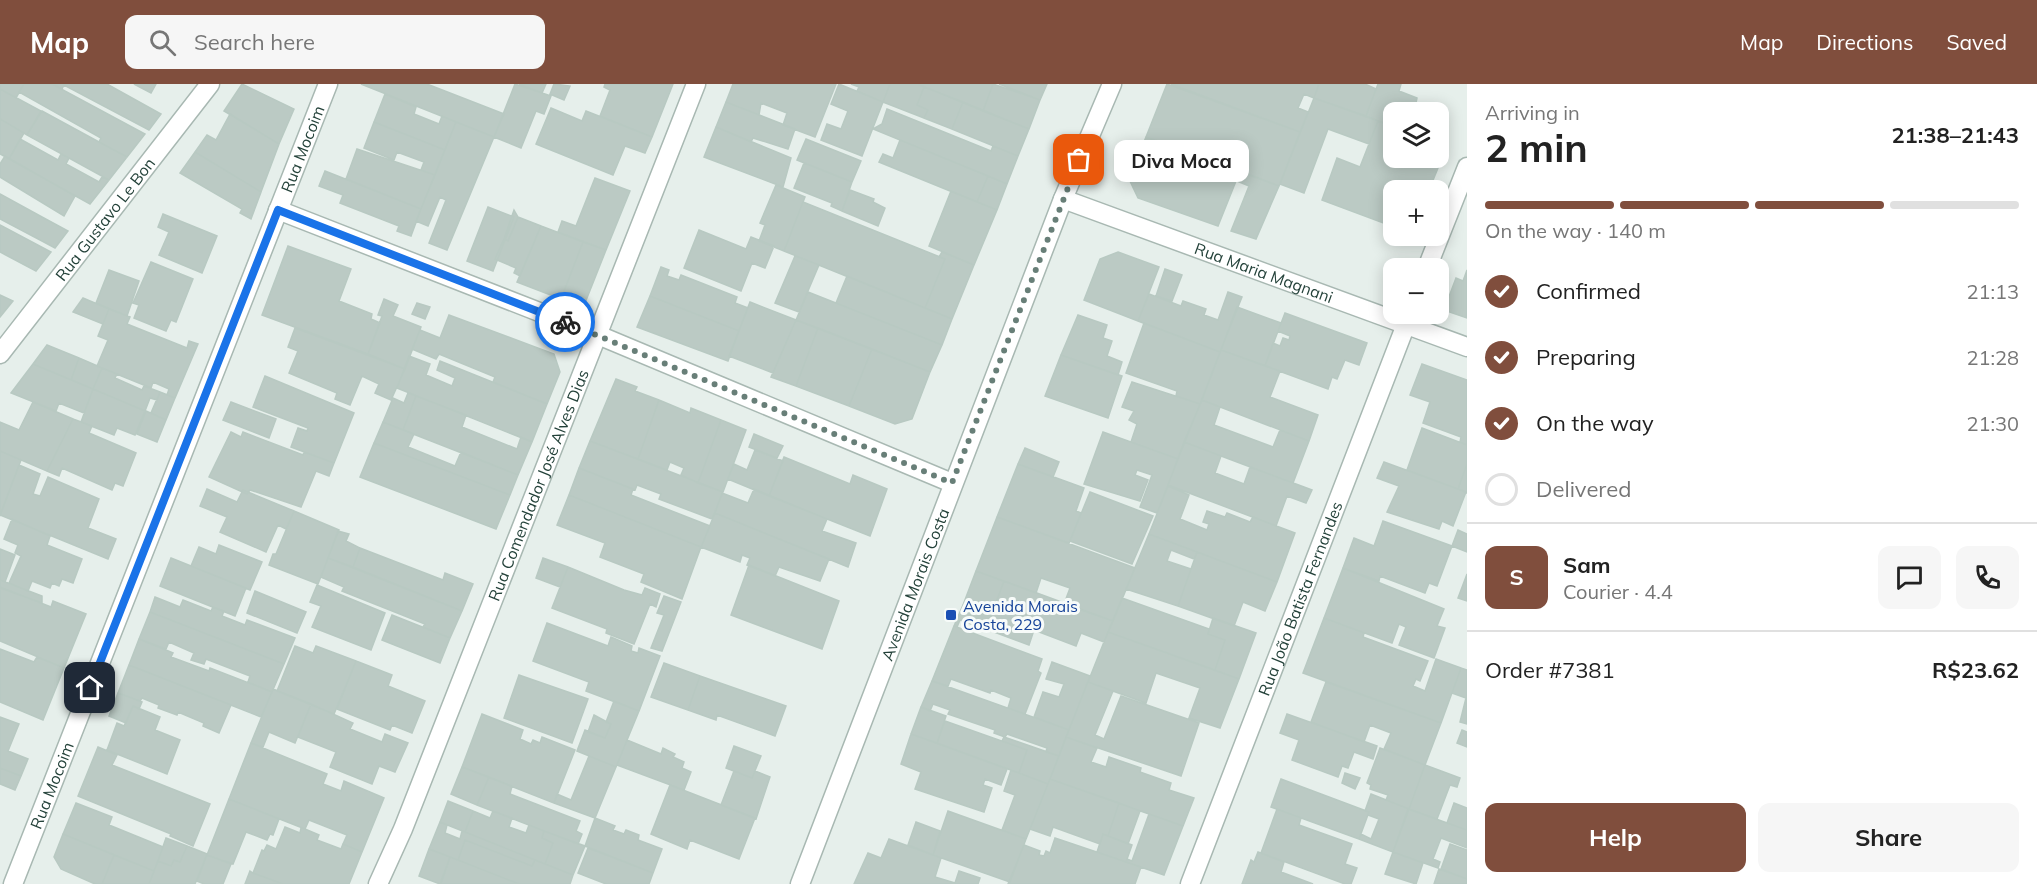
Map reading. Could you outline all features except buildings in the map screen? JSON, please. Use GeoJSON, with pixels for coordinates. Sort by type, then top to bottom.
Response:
{"type":"FeatureCollection","features":[{"type":"Feature","properties":{"kind":"street","name":"Rua Gustavo Le Bon"},"geometry":{"type":"LineString","coordinates":[[0,354],[210,84]]}},
{"type":"Feature","properties":{"kind":"street","name":"Rua Mocoim"},"geometry":{"type":"LineString","coordinates":[[13,884],[328,84]]}},
{"type":"Feature","properties":{"kind":"street","name":"Rua Comendador José Alves Dias"},"geometry":{"type":"LineString","coordinates":[[378,884],[403,829],[696,84]]}},
{"type":"Feature","properties":{"kind":"street","name":"Avenida Morais Costa"},"geometry":{"type":"LineString","coordinates":[[800,884],[952,483],[1063,199],[1112,84]]}},
{"type":"Feature","properties":{"kind":"street"},"geometry":{"type":"LineString","coordinates":[[1431,258],[1467,167]]}},
{"type":"Feature","properties":{"kind":"street","name":"Rua Maria Magnani"},"geometry":{"type":"LineString","coordinates":[[1063,199],[1383,310]]}},
{"type":"Feature","properties":{"kind":"street"},"geometry":{"type":"LineString","coordinates":[[278,210],[598,335],[952,483]]}},
{"type":"Feature","properties":{"kind":"street","name":"Rua João Batista Fernandes"},"geometry":{"type":"LineString","coordinates":[[1190,884],[1406,324]]}},
{"type":"Feature","properties":{"kind":"street","name":"Rua Maria Magnani"},"geometry":{"type":"LineString","coordinates":[[1419,324],[1467,347]]}},
{"type":"Feature","properties":{"kind":"way so far"},"geometry":{"type":"LineString","coordinates":[[565,322],[952,483],[1079,160]]}},
{"type":"Feature","properties":{"kind":"place","name":"Diva Moca"},"geometry":{"type":"Point","coordinates":[1079,160]}},
{"type":"Feature","properties":{"kind":"place","name":"Avenida Morais Costa, 229"},"geometry":{"type":"Point","coordinates":[951,615]}},
{"type":"Feature","properties":{"kind":"route"},"geometry":{"type":"LineString","coordinates":[[90,688],[278,210],[565,322]]}}]}
